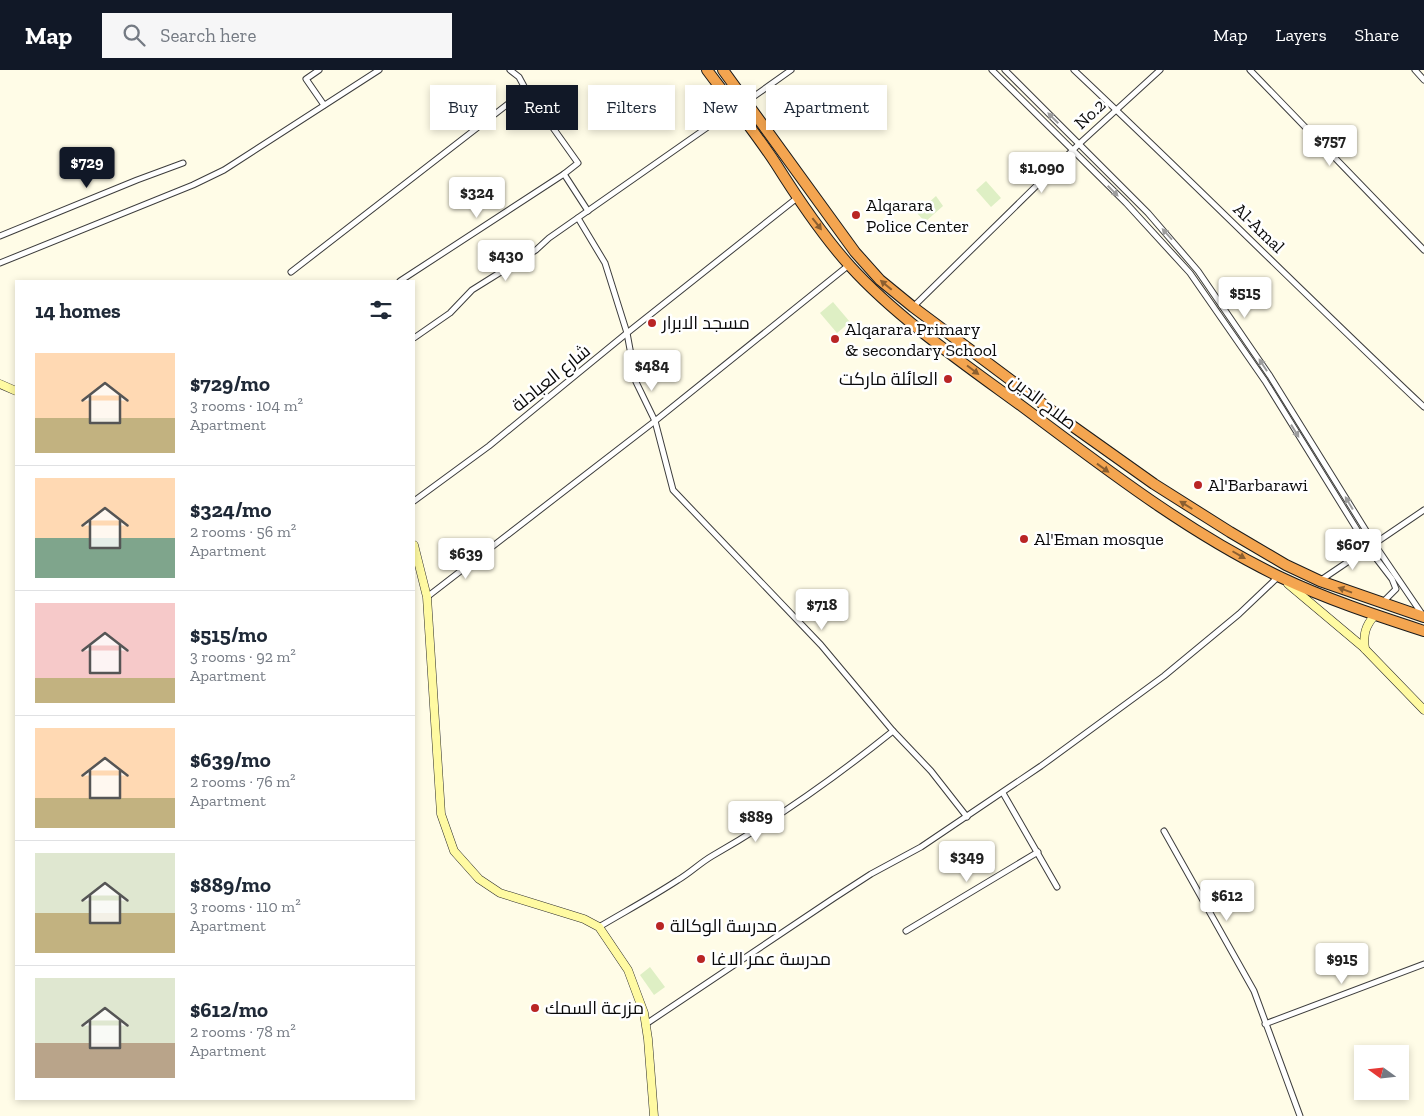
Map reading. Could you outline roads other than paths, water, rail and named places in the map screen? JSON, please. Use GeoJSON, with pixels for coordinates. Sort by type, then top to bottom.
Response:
{"type":"FeatureCollection","features":[{"type":"Feature","properties":{"kind":"highway","name":"صلاح الدين"},"geometry":{"type":"LineString","coordinates":[[707,70],[718,85]]}},
{"type":"Feature","properties":{"kind":"highway","name":"صلاح الدين"},"geometry":{"type":"LineString","coordinates":[[723,70],[733,85]]}},
{"type":"Feature","properties":{"kind":"highway","name":"صلاح الدين"},"geometry":{"type":"LineString","coordinates":[[756,117],[855,252],[880,280],[913,307],[1129,467],[1230,532],[1286,565],[1320,581],[1377,602],[1424,616]]}},
{"type":"Feature","properties":{"kind":"highway","name":"صلاح الدين"},"geometry":{"type":"LineString","coordinates":[[751,130],[797,198],[849,265],[872,288],[953,355],[1120,480],[1170,514],[1279,576],[1375,615],[1424,631]]}},
{"type":"Feature","properties":{"kind":"highway"},"geometry":{"type":"LineString","coordinates":[[768,154],[770,148],[779,148]]}},
{"type":"Feature","properties":{"kind":"highway"},"geometry":{"type":"LineString","coordinates":[[784,179],[792,178],[795,171]]}},
{"type":"Feature","properties":{"kind":"highway"},"geometry":{"type":"LineString","coordinates":[[1120,480],[1130,477],[1129,467]]}},
{"type":"Feature","properties":{"kind":"street"},"geometry":{"type":"LineString","coordinates":[[319,70],[306,79],[324,105]]}},
{"type":"Feature","properties":{"kind":"street"},"geometry":{"type":"LineString","coordinates":[[0,263],[224,170],[380,70]]}},
{"type":"Feature","properties":{"kind":"street"},"geometry":{"type":"LineString","coordinates":[[510,70],[519,77],[523,85]]}},
{"type":"Feature","properties":{"kind":"street"},"geometry":{"type":"LineString","coordinates":[[756,96],[790,70]]}},
{"type":"Feature","properties":{"kind":"street"},"geometry":{"type":"LineString","coordinates":[[992,70],[1161,239],[1190,273],[1265,381],[1369,549],[1392,579],[1396,589],[1386,601],[1377,602]]}},
{"type":"Feature","properties":{"kind":"street"},"geometry":{"type":"LineString","coordinates":[[1005,70],[1148,213],[1181,250],[1214,292],[1270,376],[1375,545],[1424,616]]}},
{"type":"Feature","properties":{"kind":"street","name":"Al-Amal"},"geometry":{"type":"LineString","coordinates":[[1074,70],[1424,407]]}},
{"type":"Feature","properties":{"kind":"street","name":"No.2"},"geometry":{"type":"LineString","coordinates":[[913,307],[1079,144],[1160,70]]}},
{"type":"Feature","properties":{"kind":"street"},"geometry":{"type":"LineString","coordinates":[[1250,70],[1424,250]]}},
{"type":"Feature","properties":{"kind":"street"},"geometry":{"type":"LineString","coordinates":[[1415,70],[1424,80]]}},
{"type":"Feature","properties":{"kind":"street"},"geometry":{"type":"LineString","coordinates":[[291,272],[506,105]]}},
{"type":"Feature","properties":{"kind":"street"},"geometry":{"type":"LineString","coordinates":[[402,280],[578,163],[554,130]]}},
{"type":"Feature","properties":{"kind":"street"},"geometry":{"type":"LineString","coordinates":[[415,337],[450,313],[472,290],[536,250],[549,238],[704,130]]}},
{"type":"Feature","properties":{"kind":"street"},"geometry":{"type":"LineString","coordinates":[[0,236],[183,163]]}},
{"type":"Feature","properties":{"kind":"street"},"geometry":{"type":"LineString","coordinates":[[564,174],[588,211]]}},
{"type":"Feature","properties":{"kind":"street","name":"شارع العبادلة"},"geometry":{"type":"LineString","coordinates":[[415,500],[496,441],[626,333],[797,198]]}},
{"type":"Feature","properties":{"kind":"street"},"geometry":{"type":"LineString","coordinates":[[578,218],[602,256],[626,333],[636,382],[655,421],[673,490],[821,645],[893,732],[931,771],[967,817]]}},
{"type":"Feature","properties":{"kind":"street"},"geometry":{"type":"LineString","coordinates":[[427,597],[655,421],[849,265]]}},
{"type":"Feature","properties":{"kind":"street"},"geometry":{"type":"LineString","coordinates":[[0,384],[15,391]]}},
{"type":"Feature","properties":{"kind":"street"},"geometry":{"type":"LineString","coordinates":[[1320,581],[1424,510]]}},
{"type":"Feature","properties":{"kind":"street"},"geometry":{"type":"LineString","coordinates":[[415,549],[427,597],[440,814],[454,851],[479,879],[500,893],[584,919],[599,927],[628,970],[636,986],[646,1024],[654,1116]]}},
{"type":"Feature","properties":{"kind":"street"},"geometry":{"type":"LineString","coordinates":[[646,1024],[871,874],[921,846],[1003,793],[1164,676],[1239,614],[1279,576],[1365,649],[1424,710]]}},
{"type":"Feature","properties":{"kind":"street"},"geometry":{"type":"LineString","coordinates":[[1365,649],[1363,636],[1367,624],[1375,615]]}},
{"type":"Feature","properties":{"kind":"street"},"geometry":{"type":"LineString","coordinates":[[599,927],[680,880],[711,857],[765,825],[814,789],[848,768],[893,732]]}},
{"type":"Feature","properties":{"kind":"street"},"geometry":{"type":"LineString","coordinates":[[1003,793],[1057,887]]}},
{"type":"Feature","properties":{"kind":"street"},"geometry":{"type":"LineString","coordinates":[[1164,831],[1254,992],[1300,1116]]}},
{"type":"Feature","properties":{"kind":"street"},"geometry":{"type":"LineString","coordinates":[[906,931],[1038,852]]}},
{"type":"Feature","properties":{"kind":"street"},"geometry":{"type":"LineString","coordinates":[[1265,1024],[1424,964]]}},
{"type":"Feature","properties":{"kind":"place","name":"Alqarara Police Center"},"geometry":{"type":"Point","coordinates":[856,215]}},
{"type":"Feature","properties":{"kind":"place","name":"مسجد الابرار"},"geometry":{"type":"Point","coordinates":[652,323]}},
{"type":"Feature","properties":{"kind":"place","name":"Alqarara Primary & secondary School"},"geometry":{"type":"Point","coordinates":[835,339]}},
{"type":"Feature","properties":{"kind":"place","name":"العائلة ماركت"},"geometry":{"type":"Point","coordinates":[948,379]}},
{"type":"Feature","properties":{"kind":"place","name":"Al'Barbarawi"},"geometry":{"type":"Point","coordinates":[1198,485]}},
{"type":"Feature","properties":{"kind":"place","name":"Al'Eman mosque"},"geometry":{"type":"Point","coordinates":[1024,539]}},
{"type":"Feature","properties":{"kind":"place","name":"مدرسة الوكالة"},"geometry":{"type":"Point","coordinates":[660,926]}},
{"type":"Feature","properties":{"kind":"place","name":"مدرسة عمر الاغا"},"geometry":{"type":"Point","coordinates":[701,959]}},
{"type":"Feature","properties":{"kind":"place","name":"مزرعة السمك"},"geometry":{"type":"Point","coordinates":[535,1008]}}]}
